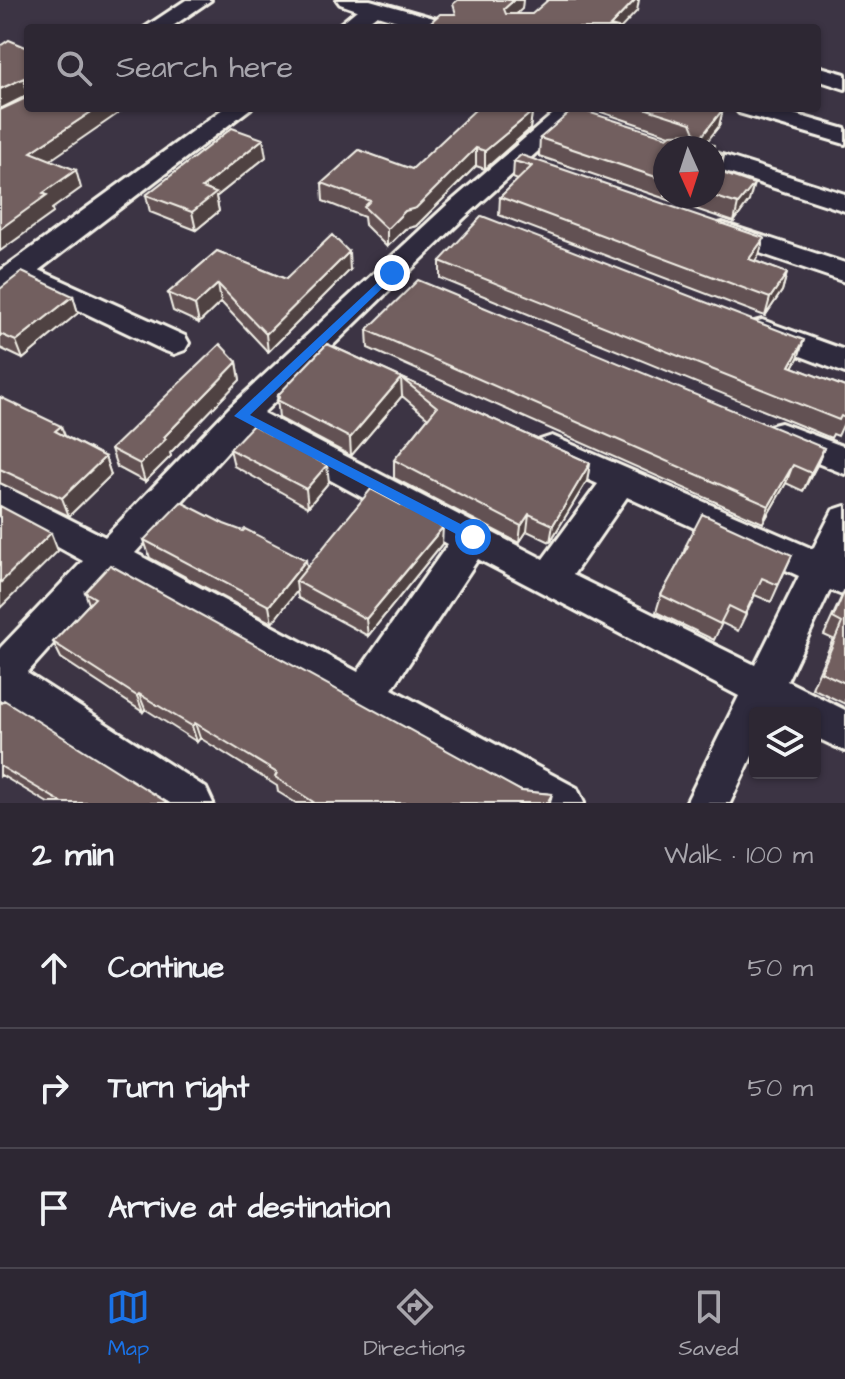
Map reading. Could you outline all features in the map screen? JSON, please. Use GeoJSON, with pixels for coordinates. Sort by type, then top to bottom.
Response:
{"type":"FeatureCollection","features":[{"type":"Feature","properties":{"kind":"street"},"geometry":{"type":"LineString","coordinates":[[162,24],[201,0]]}},
{"type":"Feature","properties":{"kind":"street"},"geometry":{"type":"LineString","coordinates":[[347,0],[429,24]]}},
{"type":"Feature","properties":{"kind":"street"},"geometry":{"type":"LineString","coordinates":[[351,24],[373,8]]}},
{"type":"Feature","properties":{"kind":"street"},"geometry":{"type":"LineString","coordinates":[[821,74],[845,82]]}},
{"type":"Feature","properties":{"kind":"street"},"geometry":{"type":"LineString","coordinates":[[10,278],[234,112]]}},
{"type":"Feature","properties":{"kind":"street"},"geometry":{"type":"LineString","coordinates":[[761,112],[845,137]]}},
{"type":"Feature","properties":{"kind":"street"},"geometry":{"type":"LineString","coordinates":[[191,803],[0,676],[240,416],[334,348],[392,273],[470,216],[517,160],[580,114]]}},
{"type":"Feature","properties":{"kind":"street"},"geometry":{"type":"LineString","coordinates":[[517,160],[547,170]]}},
{"type":"Feature","properties":{"kind":"street"},"geometry":{"type":"LineString","coordinates":[[725,164],[845,203]]}},
{"type":"Feature","properties":{"kind":"street"},"geometry":{"type":"LineString","coordinates":[[696,222],[845,273]]}},
{"type":"Feature","properties":{"kind":"street"},"geometry":{"type":"LineString","coordinates":[[392,273],[421,285]]}},
{"type":"Feature","properties":{"kind":"street"},"geometry":{"type":"LineString","coordinates":[[10,278],[174,343]]}},
{"type":"Feature","properties":{"kind":"street"},"geometry":{"type":"LineString","coordinates":[[730,317],[845,362]]}},
{"type":"Feature","properties":{"kind":"street"},"geometry":{"type":"LineString","coordinates":[[240,416],[549,580],[801,707]]}},
{"type":"Feature","properties":{"kind":"street"},"geometry":{"type":"LineString","coordinates":[[757,425],[845,461]]}},
{"type":"Feature","properties":{"kind":"street"},"geometry":{"type":"LineString","coordinates":[[520,434],[833,575]]}},
{"type":"Feature","properties":{"kind":"street"},"geometry":{"type":"LineString","coordinates":[[549,580],[620,480]]}},
{"type":"Feature","properties":{"kind":"street"},"geometry":{"type":"LineString","coordinates":[[0,498],[562,803]]}},
{"type":"Feature","properties":{"kind":"street"},"geometry":{"type":"LineString","coordinates":[[708,803],[766,687],[833,575],[845,520]]}},
{"type":"Feature","properties":{"kind":"street"},"geometry":{"type":"LineString","coordinates":[[365,695],[473,537]]}},
{"type":"Feature","properties":{"kind":"street"},"geometry":{"type":"LineString","coordinates":[[821,718],[845,732]]}},
{"type":"Feature","properties":{"kind":"building"},"geometry":{"type":"Polygon","coordinates":[[[458,0],[514,0],[504,9],[506,14],[532,14],[548,0],[635,0],[612,24],[429,24],[440,14],[456,14],[453,4],[458,0]]]}},
{"type":"Feature","properties":{"kind":"building"},"geometry":{"type":"Polygon","coordinates":[[[9,40],[24,46],[24,78],[0,89],[0,46],[9,40]]]}},
{"type":"Feature","properties":{"kind":"building"},"geometry":{"type":"Polygon","coordinates":[[[24,99],[24,112],[91,112],[31,152],[76,170],[0,229],[0,110],[24,99]]]}},
{"type":"Feature","properties":{"kind":"building"},"geometry":{"type":"Polygon","coordinates":[[[473,112],[532,112],[485,151],[476,148],[416,208],[405,211],[387,229],[364,207],[370,201],[322,183],[359,150],[412,169],[473,112]]]}},
{"type":"Feature","properties":{"kind":"building"},"geometry":{"type":"Polygon","coordinates":[[[570,112],[588,112],[664,136],[653,136],[653,176],[540,138],[570,112]]]}},
{"type":"Feature","properties":{"kind":"building"},"geometry":{"type":"Polygon","coordinates":[[[657,112],[721,112],[702,136],[668,136],[695,133],[691,123],[657,112]]]}},
{"type":"Feature","properties":{"kind":"building"},"geometry":{"type":"Polygon","coordinates":[[[232,128],[263,139],[202,188],[216,193],[192,212],[146,195],[232,128]]]}},
{"type":"Feature","properties":{"kind":"building"},"geometry":{"type":"Polygon","coordinates":[[[521,155],[653,200],[653,208],[676,208],[764,238],[749,259],[787,273],[770,298],[500,197],[532,166],[514,161],[521,155]]]}},
{"type":"Feature","properties":{"kind":"building"},"geometry":{"type":"Polygon","coordinates":[[[725,174],[754,184],[738,204],[725,200],[725,174]]]}},
{"type":"Feature","properties":{"kind":"building"},"geometry":{"type":"Polygon","coordinates":[[[482,216],[804,340],[790,366],[845,387],[845,418],[841,416],[839,420],[440,261],[482,216]]]}},
{"type":"Feature","properties":{"kind":"building"},"geometry":{"type":"Polygon","coordinates":[[[332,235],[349,252],[266,334],[218,284],[195,305],[168,293],[217,251],[286,279],[332,235]]]}},
{"type":"Feature","properties":{"kind":"building"},"geometry":{"type":"Polygon","coordinates":[[[22,272],[73,296],[16,341],[0,334],[0,289],[22,272]]]}},
{"type":"Feature","properties":{"kind":"building"},"geometry":{"type":"Polygon","coordinates":[[[418,280],[824,448],[811,473],[793,465],[769,506],[367,330],[418,280]]]}},
{"type":"Feature","properties":{"kind":"building"},"geometry":{"type":"Polygon","coordinates":[[[220,344],[237,362],[164,437],[166,439],[140,464],[111,449],[220,344]]]}},
{"type":"Feature","properties":{"kind":"building"},"geometry":{"type":"Polygon","coordinates":[[[327,344],[590,463],[553,525],[529,514],[521,526],[394,460],[437,407],[401,378],[350,438],[277,400],[280,397],[277,396],[327,344]]]}},
{"type":"Feature","properties":{"kind":"building"},"geometry":{"type":"Polygon","coordinates":[[[0,397],[61,426],[55,431],[105,457],[62,498],[0,469],[0,397]]]}},
{"type":"Feature","properties":{"kind":"building"},"geometry":{"type":"Polygon","coordinates":[[[253,425],[327,465],[306,489],[230,449],[253,425]]]}},
{"type":"Feature","properties":{"kind":"building"},"geometry":{"type":"Polygon","coordinates":[[[371,489],[443,527],[366,619],[296,581],[371,489]]]}},
{"type":"Feature","properties":{"kind":"building"},"geometry":{"type":"Polygon","coordinates":[[[181,502],[224,524],[243,531],[245,529],[306,560],[269,606],[144,540],[181,502]]]}},
{"type":"Feature","properties":{"kind":"building"},"geometry":{"type":"Polygon","coordinates":[[[0,506],[51,533],[0,583],[0,506]]]}},
{"type":"Feature","properties":{"kind":"building"},"geometry":{"type":"Polygon","coordinates":[[[702,514],[792,555],[778,585],[762,578],[745,614],[729,606],[720,624],[661,595],[702,514]]]}},
{"type":"Feature","properties":{"kind":"building"},"geometry":{"type":"Polygon","coordinates":[[[110,565],[521,791],[552,794],[547,803],[315,803],[275,777],[277,773],[195,723],[192,726],[139,694],[137,696],[53,642],[95,598],[85,592],[110,565]]]}},
{"type":"Feature","properties":{"kind":"building"},"geometry":{"type":"Polygon","coordinates":[[[845,590],[845,683],[821,672],[842,623],[833,618],[845,590]]]}},
{"type":"Feature","properties":{"kind":"building"},"geometry":{"type":"Polygon","coordinates":[[[4,700],[168,803],[63,803],[0,766],[0,704],[4,700]]]}},
{"type":"Feature","properties":{"kind":"route"},"geometry":{"type":"LineString","coordinates":[[392,273],[240,416],[473,537]]}}]}
